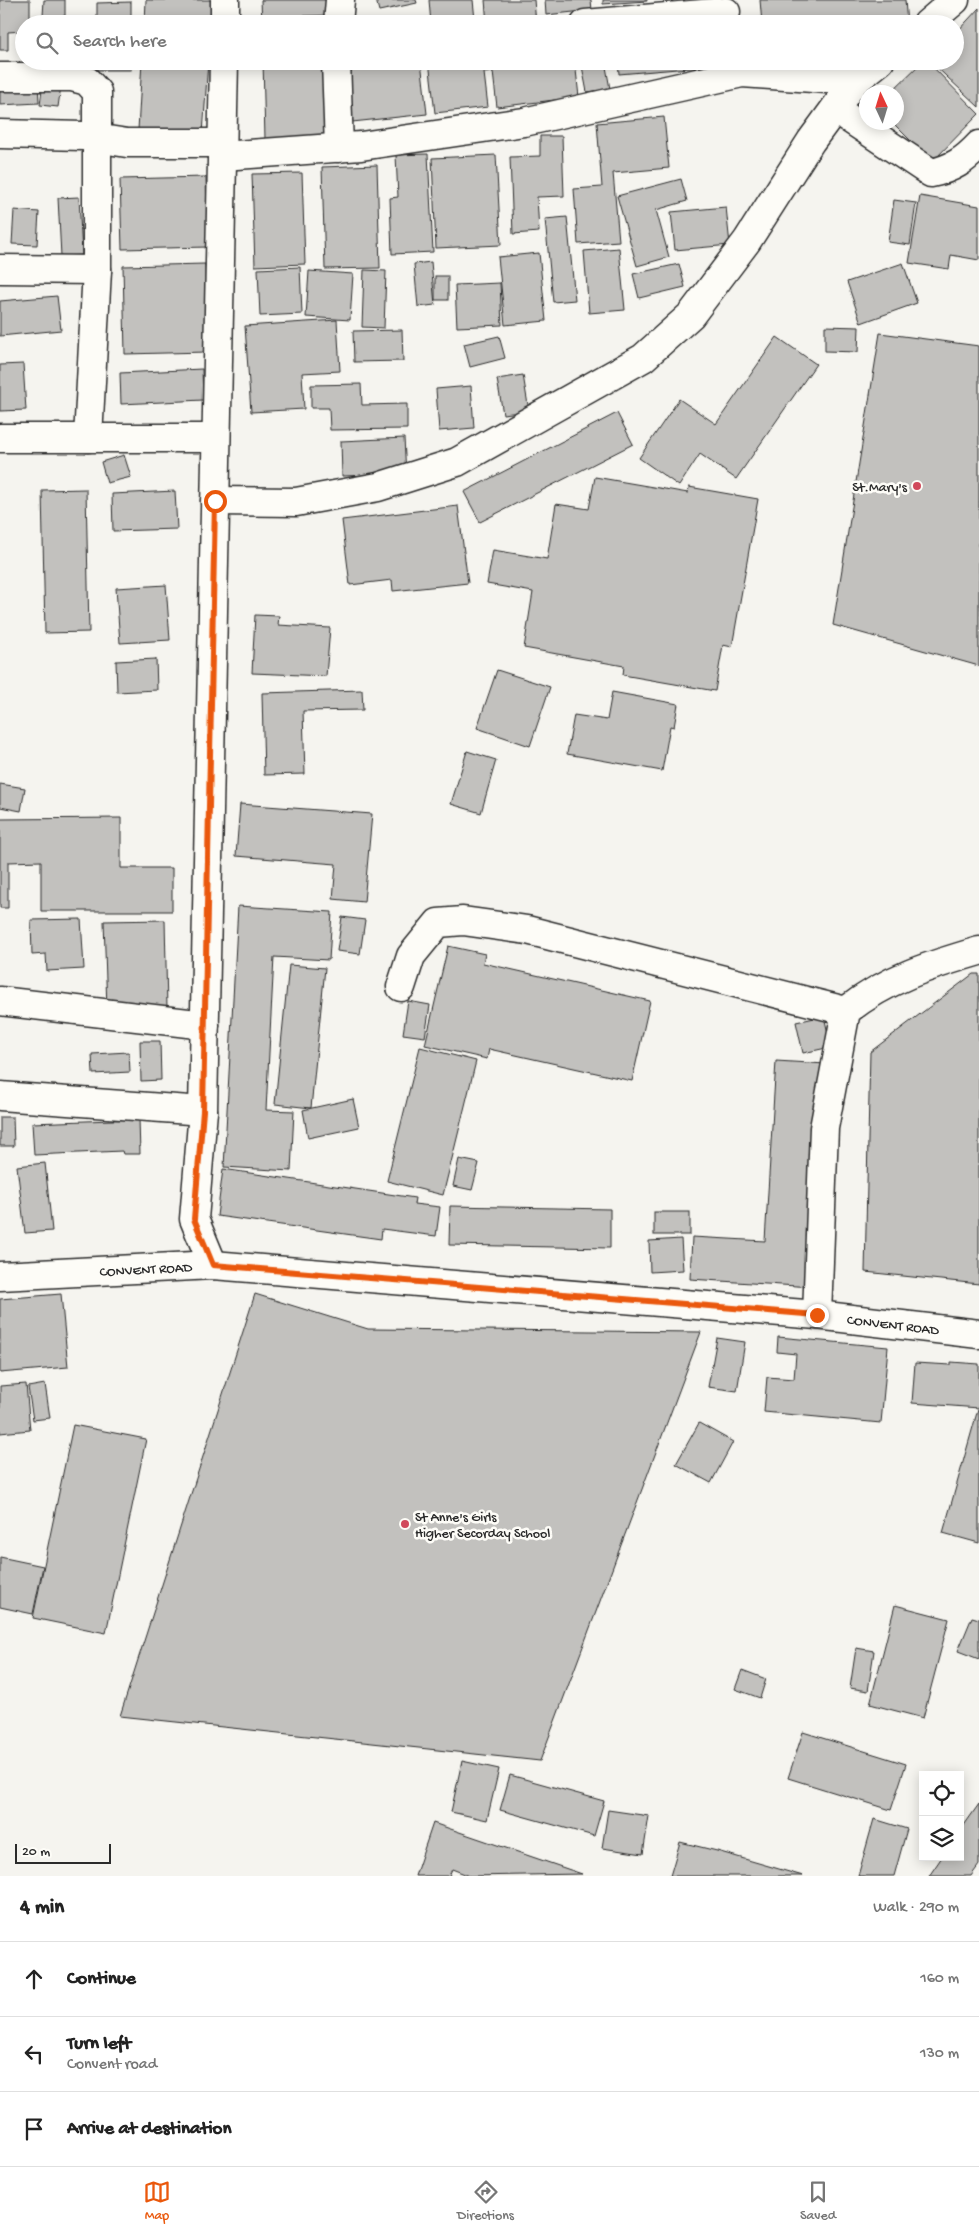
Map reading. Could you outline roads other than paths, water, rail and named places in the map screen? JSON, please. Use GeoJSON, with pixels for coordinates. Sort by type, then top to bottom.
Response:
{"type":"FeatureCollection","features":[{"type":"Feature","properties":{"kind":"street"},"geometry":{"type":"LineString","coordinates":[[225,0],[225,15]]}},
{"type":"Feature","properties":{"kind":"street"},"geometry":{"type":"LineString","coordinates":[[339,15],[340,0]]}},
{"type":"Feature","properties":{"kind":"street"},"geometry":{"type":"LineString","coordinates":[[938,15],[955,0]]}},
{"type":"Feature","properties":{"kind":"street"},"geometry":{"type":"LineString","coordinates":[[691,15],[726,12]]}},
{"type":"Feature","properties":{"kind":"street"},"geometry":{"type":"LineString","coordinates":[[213,1265],[194,1219],[203,1111],[224,70]]}},
{"type":"Feature","properties":{"kind":"street"},"geometry":{"type":"LineString","coordinates":[[336,70],[339,148]]}},
{"type":"Feature","properties":{"kind":"street"},"geometry":{"type":"LineString","coordinates":[[0,134],[96,138],[127,143],[222,150],[339,148],[524,122],[729,70]]}},
{"type":"Feature","properties":{"kind":"street"},"geometry":{"type":"LineString","coordinates":[[765,70],[855,81]]}},
{"type":"Feature","properties":{"kind":"street"},"geometry":{"type":"LineString","coordinates":[[215,501],[296,502],[378,487],[457,462],[643,358],[691,315],[747,241],[811,141],[834,109],[855,81],[869,70]]}},
{"type":"Feature","properties":{"kind":"street"},"geometry":{"type":"LineString","coordinates":[[0,77],[72,77],[87,81],[97,92],[97,270],[88,438]]}},
{"type":"Feature","properties":{"kind":"street"},"geometry":{"type":"LineString","coordinates":[[834,109],[932,173],[950,169],[971,154],[979,145]]}},
{"type":"Feature","properties":{"kind":"street"},"geometry":{"type":"LineString","coordinates":[[0,269],[97,270]]}},
{"type":"Feature","properties":{"kind":"street"},"geometry":{"type":"LineString","coordinates":[[0,438],[216,438]]}},
{"type":"Feature","properties":{"kind":"street"},"geometry":{"type":"LineString","coordinates":[[401,987],[411,956],[438,923],[463,921],[527,930],[846,1011]]}},
{"type":"Feature","properties":{"kind":"street"},"geometry":{"type":"LineString","coordinates":[[817,1315],[824,1128],[846,1011],[865,996],[920,968],[979,951]]}},
{"type":"Feature","properties":{"kind":"street"},"geometry":{"type":"LineString","coordinates":[[0,1002],[205,1025]]}},
{"type":"Feature","properties":{"kind":"street"},"geometry":{"type":"LineString","coordinates":[[0,1096],[203,1111]]}},
{"type":"Feature","properties":{"kind":"street","name":"CONVENT ROAD"},"geometry":{"type":"LineString","coordinates":[[0,1276],[213,1265],[817,1315],[979,1334]]}},
{"type":"Feature","properties":{"kind":"place","name":"St.Mary's"},"geometry":{"type":"Point","coordinates":[917,486]}},
{"type":"Feature","properties":{"kind":"place","name":"St Anne's Girls Higher Secorday School"},"geometry":{"type":"Point","coordinates":[405,1524]}}]}
